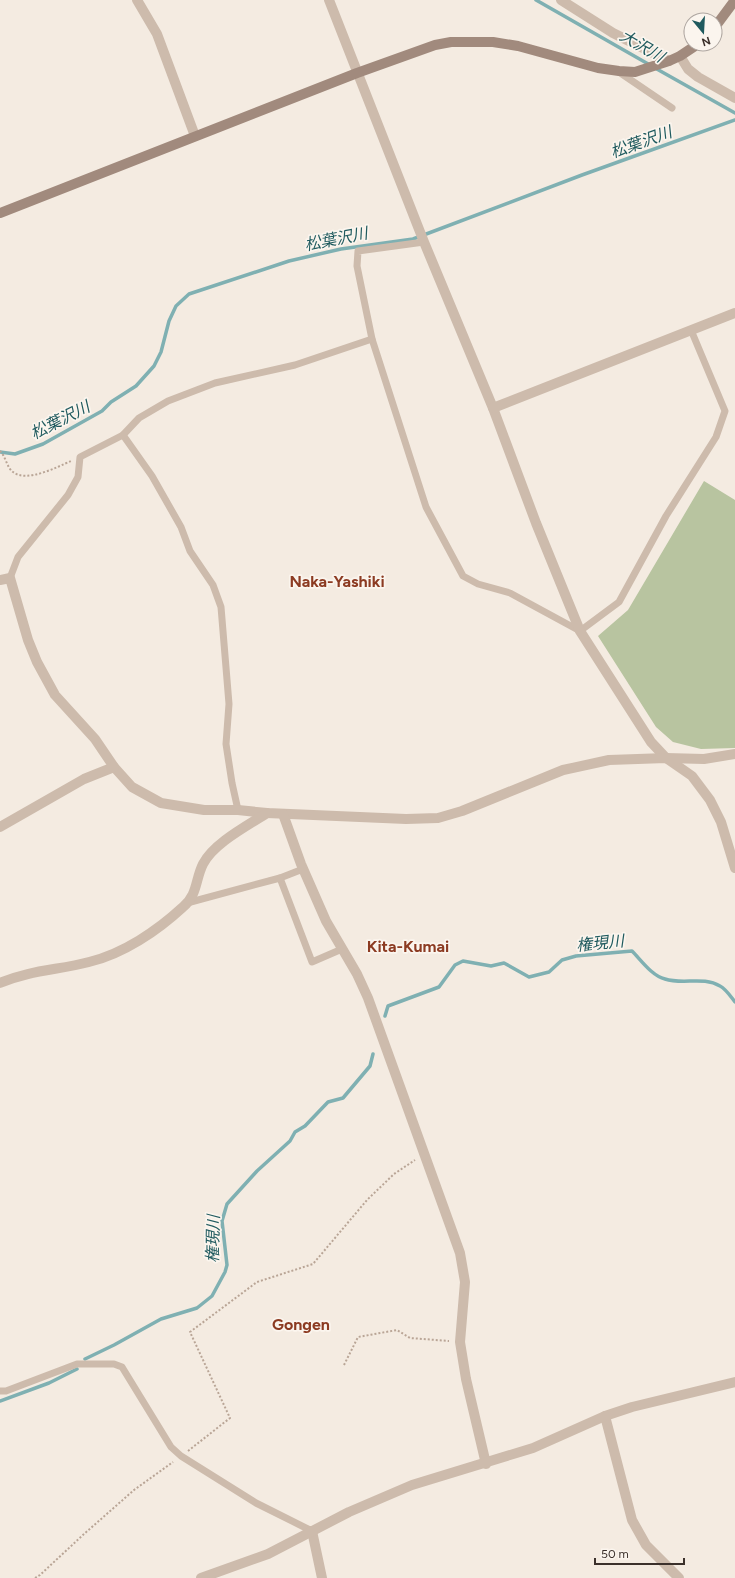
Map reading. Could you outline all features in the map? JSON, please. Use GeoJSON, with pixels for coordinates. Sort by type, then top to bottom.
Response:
{"type":"FeatureCollection","features":[{"type":"Feature","properties":{"kind":"street"},"geometry":{"type":"LineString","coordinates":[[137,0],[157,34],[195,136]]}},
{"type":"Feature","properties":{"kind":"street"},"geometry":{"type":"LineString","coordinates":[[329,0],[424,242],[493,408],[536,523],[580,631],[651,742],[666,758],[692,776],[710,800],[721,822],[735,868]]}},
{"type":"Feature","properties":{"kind":"street"},"geometry":{"type":"LineString","coordinates":[[561,0],[664,63]]}},
{"type":"Feature","properties":{"kind":"street"},"geometry":{"type":"LineString","coordinates":[[723,16],[735,0]]}},
{"type":"Feature","properties":{"kind":"street"},"geometry":{"type":"LineString","coordinates":[[0,213],[357,73],[435,45],[467,41],[493,42],[518,46],[598,68],[635,72],[664,63],[686,52]]}},
{"type":"Feature","properties":{"kind":"street"},"geometry":{"type":"LineString","coordinates":[[680,56],[688,69],[698,77],[735,98]]}},
{"type":"Feature","properties":{"kind":"street"},"geometry":{"type":"LineString","coordinates":[[493,408],[735,313]]}},
{"type":"Feature","properties":{"kind":"street"},"geometry":{"type":"LineString","coordinates":[[5,579],[37,662],[55,695],[94,739],[114,767],[132,788],[161,803],[204,810],[238,810],[283,814],[406,819],[438,818],[462,811],[563,770],[609,760],[666,758],[704,759],[735,754]]}},
{"type":"Feature","properties":{"kind":"street"},"geometry":{"type":"LineString","coordinates":[[0,827],[84,779],[114,767]]}},
{"type":"Feature","properties":{"kind":"street"},"geometry":{"type":"LineString","coordinates":[[0,983],[39,970],[89,962],[121,950],[159,926],[187,903],[194,895],[203,864],[218,846],[267,813]]}},
{"type":"Feature","properties":{"kind":"street"},"geometry":{"type":"LineString","coordinates":[[283,814],[303,869],[326,921],[357,974],[368,998],[460,1252],[464,1282],[460,1342],[466,1379],[486,1464]]}},
{"type":"Feature","properties":{"kind":"street"},"geometry":{"type":"LineString","coordinates":[[201,1578],[268,1554],[349,1512],[412,1485],[486,1464],[533,1448],[605,1416],[632,1407],[735,1382]]}},
{"type":"Feature","properties":{"kind":"street"},"geometry":{"type":"LineString","coordinates":[[605,1416],[632,1520],[646,1545],[679,1578]]}},
{"type":"Feature","properties":{"kind":"street"},"geometry":{"type":"LineString","coordinates":[[312,1531],[322,1578]]}},
{"type":"Feature","properties":{"kind":"lane"},"geometry":{"type":"LineString","coordinates":[[619,71],[672,108]]}},
{"type":"Feature","properties":{"kind":"lane"},"geometry":{"type":"LineString","coordinates":[[424,242],[358,251],[357,266],[372,340],[426,507],[463,576],[478,584],[510,593],[580,631],[619,602],[666,516],[716,437],[725,411],[691,330]]}},
{"type":"Feature","properties":{"kind":"lane"},"geometry":{"type":"LineString","coordinates":[[5,579],[18,556],[68,495],[78,477],[80,458],[123,435],[139,418],[175,398],[215,383],[295,365],[372,340]]}},
{"type":"Feature","properties":{"kind":"lane"},"geometry":{"type":"LineString","coordinates":[[123,435],[155,482],[180,527],[190,551],[213,584],[221,606],[229,704],[226,744],[238,810]]}},
{"type":"Feature","properties":{"kind":"lane"},"geometry":{"type":"LineString","coordinates":[[187,903],[280,878],[303,869]]}},
{"type":"Feature","properties":{"kind":"lane"},"geometry":{"type":"LineString","coordinates":[[280,878],[312,962],[342,949]]}},
{"type":"Feature","properties":{"kind":"lane"},"geometry":{"type":"LineString","coordinates":[[0,1391],[6,1391],[77,1364],[114,1364],[122,1367],[171,1447],[181,1456],[256,1503],[312,1531]]}},
{"type":"Feature","properties":{"kind":"path"},"geometry":{"type":"LineString","coordinates":[[0,451],[4,455],[11,471],[21,476],[45,472],[80,458]]}},
{"type":"Feature","properties":{"kind":"path"},"geometry":{"type":"LineString","coordinates":[[35,1578],[134,1490],[230,1418],[190,1332],[257,1282],[313,1264],[367,1200],[394,1174],[424,1154]]}},
{"type":"Feature","properties":{"kind":"path"},"geometry":{"type":"LineString","coordinates":[[344,1365],[358,1338],[397,1330],[410,1338],[460,1342]]}},
{"type":"Feature","properties":{"kind":"green space"},"geometry":{"type":"Polygon","coordinates":[[[704,481],[735,500],[735,748],[701,749],[673,742],[656,727],[598,636],[628,610],[704,481]]]}},
{"type":"Feature","properties":{"kind":"waterway","name":"大沢川"},"geometry":{"type":"LineString","coordinates":[[536,0],[650,65]]}},
{"type":"Feature","properties":{"kind":"waterway","name":"大沢川"},"geometry":{"type":"LineString","coordinates":[[655,68],[735,113]]}},
{"type":"Feature","properties":{"kind":"waterway","name":"松葉沢川"},"geometry":{"type":"LineString","coordinates":[[0,452],[15,454],[43,444],[102,411],[111,402],[136,386],[154,366],[161,352],[169,321],[176,306],[189,294],[289,261],[341,249],[413,239],[582,175],[735,120]]}},
{"type":"Feature","properties":{"kind":"waterway","name":"権現川"},"geometry":{"type":"LineString","coordinates":[[385,1016],[388,1006],[439,987],[455,965],[463,961],[491,966],[504,963],[529,977],[549,972],[562,960],[576,956],[632,951],[651,971],[660,977],[672,981],[700,981],[713,983],[724,989],[735,1002]]}},
{"type":"Feature","properties":{"kind":"waterway","name":"権現川"},"geometry":{"type":"LineString","coordinates":[[85,1359],[161,1319],[197,1308],[212,1296],[225,1272],[227,1265],[222,1221],[227,1204],[257,1171],[290,1141],[295,1132],[305,1126],[328,1102],[343,1098],[370,1066],[373,1054]]}},
{"type":"Feature","properties":{"kind":"waterway","name":"権現川"},"geometry":{"type":"LineString","coordinates":[[0,1401],[49,1383],[77,1369]]}},
{"type":"Feature","properties":{"kind":"district","name":"Naka-Yashiki"},"geometry":{"type":"Point","coordinates":[337,581]}},
{"type":"Feature","properties":{"kind":"district","name":"Kita-Kumai"},"geometry":{"type":"Point","coordinates":[408,946]}},
{"type":"Feature","properties":{"kind":"district","name":"Gongen"},"geometry":{"type":"Point","coordinates":[301,1324]}}]}
